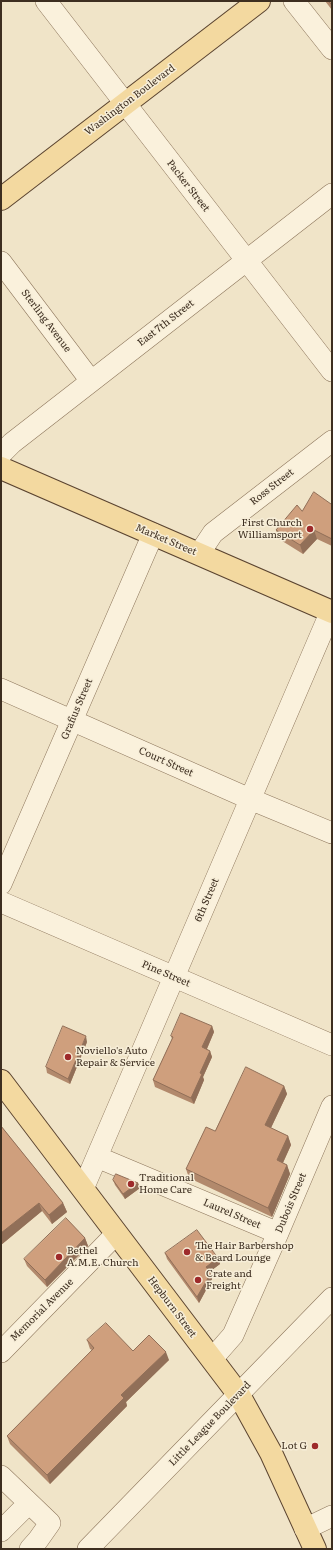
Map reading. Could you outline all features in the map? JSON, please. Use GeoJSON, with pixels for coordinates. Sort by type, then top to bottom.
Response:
{"type":"FeatureCollection","features":[{"type":"Feature","properties":{"kind":"main road","name":"Washington Boulevard"},"geometry":{"type":"LineString","coordinates":[[1,199],[259,1]]}},
{"type":"Feature","properties":{"kind":"main road","name":"Market Street"},"geometry":{"type":"LineString","coordinates":[[1,468],[331,612]]}},
{"type":"Feature","properties":{"kind":"main road","name":"Hepburn Street"},"geometry":{"type":"LineString","coordinates":[[1,1081],[239,1395],[271,1453],[315,1549]]}},
{"type":"Feature","properties":{"kind":"street","name":"Packer Street"},"geometry":{"type":"LineString","coordinates":[[46,1],[332,371]]}},
{"type":"Feature","properties":{"kind":"street"},"geometry":{"type":"LineString","coordinates":[[294,1],[332,49]]}},
{"type":"Feature","properties":{"kind":"street","name":"East 7th Street"},"geometry":{"type":"LineString","coordinates":[[1,454],[12,443],[332,194]]}},
{"type":"Feature","properties":{"kind":"street","name":"Sterling Avenue"},"geometry":{"type":"LineString","coordinates":[[1,262],[91,381]]}},
{"type":"Feature","properties":{"kind":"street","name":"Ross Street"},"geometry":{"type":"LineString","coordinates":[[199,554],[213,533],[332,441]]}},
{"type":"Feature","properties":{"kind":"street","name":"Grafius Street"},"geometry":{"type":"LineString","coordinates":[[1,884],[152,534]]}},
{"type":"Feature","properties":{"kind":"street","name":"6th Street"},"geometry":{"type":"LineString","coordinates":[[83,1189],[331,612]]}},
{"type":"Feature","properties":{"kind":"street","name":"Court Street"},"geometry":{"type":"LineString","coordinates":[[1,689],[250,799],[332,833]]}},
{"type":"Feature","properties":{"kind":"street","name":"Pine Street"},"geometry":{"type":"LineString","coordinates":[[1,902],[332,1045]]}},
{"type":"Feature","properties":{"kind":"street","name":"Dubois Street"},"geometry":{"type":"LineString","coordinates":[[212,1359],[233,1335],[332,1106]]}},
{"type":"Feature","properties":{"kind":"street","name":"Laurel Street"},"geometry":{"type":"LineString","coordinates":[[97,1157],[278,1233]]}},
{"type":"Feature","properties":{"kind":"street","name":"Memorial Avenue"},"geometry":{"type":"LineString","coordinates":[[1,1352],[116,1234]]}},
{"type":"Feature","properties":{"kind":"street","name":"Little League Boulevard"},"geometry":{"type":"LineString","coordinates":[[88,1549],[332,1298]]}},
{"type":"Feature","properties":{"kind":"street"},"geometry":{"type":"LineString","coordinates":[[1,1476],[50,1522],[30,1549]]}},
{"type":"Feature","properties":{"kind":"street"},"geometry":{"type":"LineString","coordinates":[[1,1531],[29,1503]]}},
{"type":"Feature","properties":{"kind":"street"},"geometry":{"type":"LineString","coordinates":[[305,1529],[332,1516]]}},
{"type":"Feature","properties":{"kind":"building","name":"First Church Williamsport"},"geometry":{"type":"Polygon","coordinates":[[[314,492],[331,504],[332,502],[332,539],[314,530],[300,545],[276,530],[297,505],[302,511],[314,492]]]}},
{"type":"Feature","properties":{"kind":"building"},"geometry":{"type":"Polygon","coordinates":[[[181,1013],[212,1026],[202,1047],[210,1051],[200,1073],[202,1074],[191,1098],[153,1080],[173,1037],[171,1036],[181,1013]]]}},
{"type":"Feature","properties":{"kind":"building","name":"Noviello's Auto Repair & Service"},"geometry":{"type":"Polygon","coordinates":[[[63,1026],[86,1036],[68,1079],[46,1067],[63,1026]]]}},
{"type":"Feature","properties":{"kind":"building"},"geometry":{"type":"Polygon","coordinates":[[[246,1067],[284,1086],[265,1125],[288,1136],[277,1160],[287,1165],[268,1208],[186,1169],[206,1127],[215,1131],[246,1067]]]}},
{"type":"Feature","properties":{"kind":"building"},"geometry":{"type":"Polygon","coordinates":[[[1,1126],[63,1203],[49,1215],[39,1203],[1,1233],[1,1126]]]}},
{"type":"Feature","properties":{"kind":"building"},"geometry":{"type":"Polygon","coordinates":[[[116,1174],[138,1183],[123,1194],[113,1180],[116,1174]]]}},
{"type":"Feature","properties":{"kind":"building","name":"Bethel A.M.E. Church"},"geometry":{"type":"Polygon","coordinates":[[[66,1218],[85,1238],[45,1280],[24,1259],[66,1218]]]}},
{"type":"Feature","properties":{"kind":"building"},"geometry":{"type":"Polygon","coordinates":[[[197,1230],[218,1258],[206,1267],[211,1273],[197,1297],[165,1253],[197,1230]]]}},
{"type":"Feature","properties":{"kind":"building"},"geometry":{"type":"Polygon","coordinates":[[[106,1323],[133,1351],[149,1335],[166,1352],[121,1395],[124,1398],[47,1475],[7,1436],[94,1348],[87,1340],[106,1323]]]}},
{"type":"Feature","properties":{"kind":"place","name":"First Church Williamsport"},"geometry":{"type":"Point","coordinates":[310,529]}},
{"type":"Feature","properties":{"kind":"place","name":"Noviello's Auto Repair & Service"},"geometry":{"type":"Point","coordinates":[68,1057]}},
{"type":"Feature","properties":{"kind":"place","name":"Traditional Home Care"},"geometry":{"type":"Point","coordinates":[131,1184]}},
{"type":"Feature","properties":{"kind":"place","name":"The Hair Barbershop & Beard Lounge"},"geometry":{"type":"Point","coordinates":[187,1252]}},
{"type":"Feature","properties":{"kind":"place","name":"Bethel A.M.E. Church"},"geometry":{"type":"Point","coordinates":[59,1257]}},
{"type":"Feature","properties":{"kind":"place","name":"Crate and Freight"},"geometry":{"type":"Point","coordinates":[198,1280]}},
{"type":"Feature","properties":{"kind":"place","name":"Lot G"},"geometry":{"type":"Point","coordinates":[315,1446]}}]}
